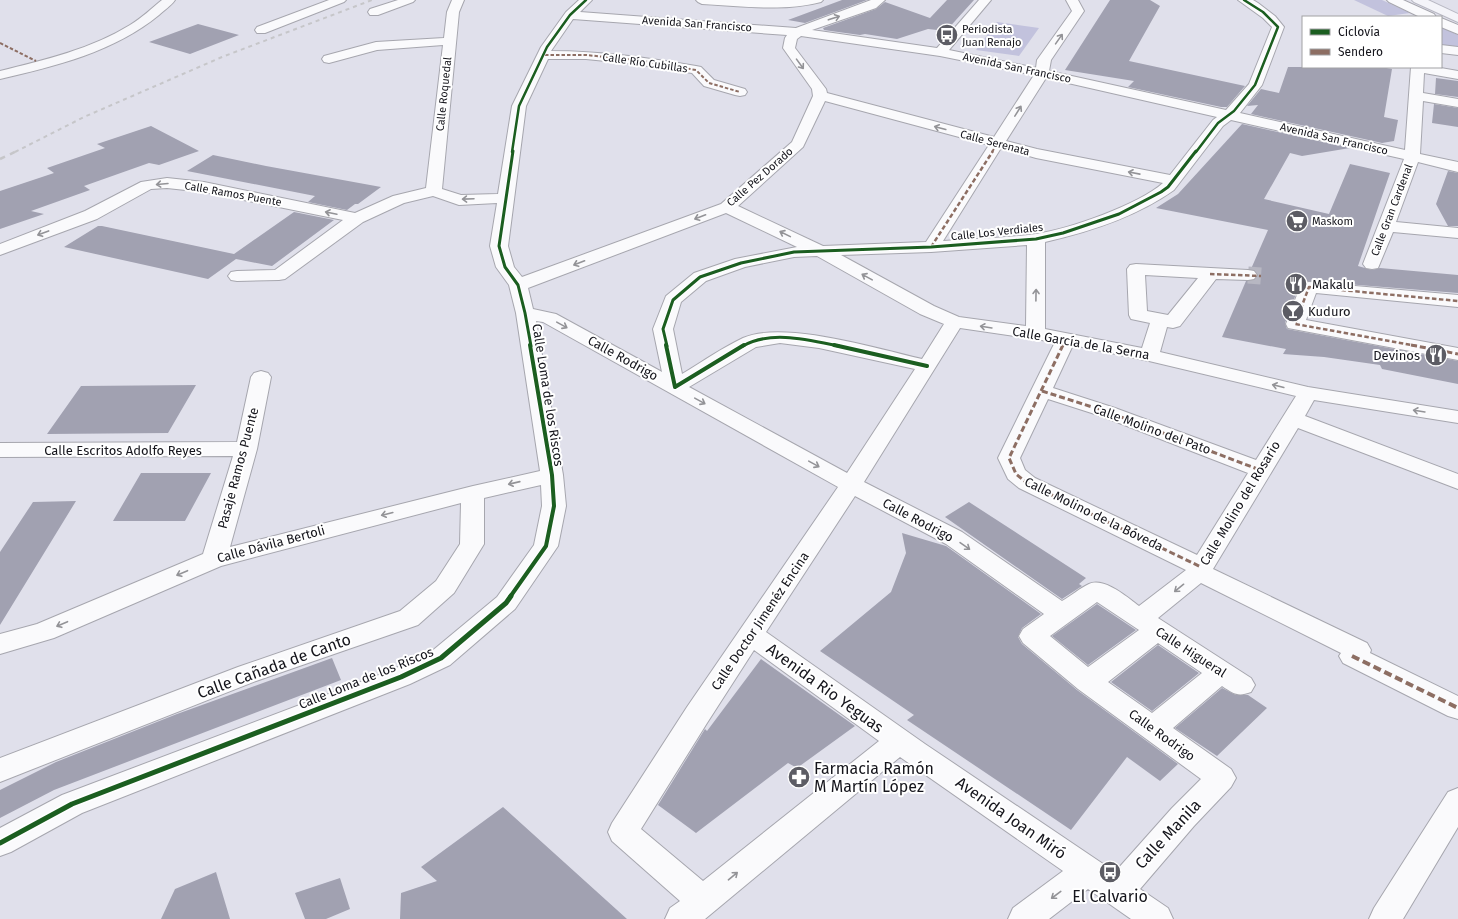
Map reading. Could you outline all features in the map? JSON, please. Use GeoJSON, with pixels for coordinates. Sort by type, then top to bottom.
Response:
{"type":"FeatureCollection","features":[{"type":"Feature","properties":{"kind":"main road"},"geometry":{"type":"LineString","coordinates":[[0,70],[66,52],[101,38],[121,27],[155,0]]}},
{"type":"Feature","properties":{"kind":"main road"},"geometry":{"type":"LineString","coordinates":[[0,76],[75,55],[111,40],[136,26],[169,0]]}},
{"type":"Feature","properties":{"kind":"main road"},"geometry":{"type":"LineString","coordinates":[[1418,0],[1458,18]]}},
{"type":"Feature","properties":{"kind":"main road"},"geometry":{"type":"LineString","coordinates":[[1439,0],[1458,9]]}},
{"type":"Feature","properties":{"kind":"street"},"geometry":{"type":"LineString","coordinates":[[261,30],[340,0]]}},
{"type":"Feature","properties":{"kind":"street"},"geometry":{"type":"LineString","coordinates":[[374,12],[409,0]]}},
{"type":"Feature","properties":{"kind":"street","name":"Calle Roquedal"},"geometry":{"type":"LineString","coordinates":[[434,191],[453,12],[458,0]]}},
{"type":"Feature","properties":{"kind":"street","name":"Calle Loma de los Riscos"},"geometry":{"type":"LineString","coordinates":[[0,843],[72,804],[401,677],[441,658],[506,603],[546,546],[554,506],[552,475],[525,313],[518,285],[505,267],[499,246],[519,106],[547,47],[570,15],[586,0]]}},
{"type":"Feature","properties":{"kind":"street"},"geometry":{"type":"LineString","coordinates":[[702,0],[766,4],[817,0]]}},
{"type":"Feature","properties":{"kind":"street"},"geometry":{"type":"LineString","coordinates":[[820,96],[819,89],[789,48],[791,38],[798,32],[813,25],[872,5],[879,0]]}},
{"type":"Feature","properties":{"kind":"street"},"geometry":{"type":"LineString","coordinates":[[940,52],[986,0]]}},
{"type":"Feature","properties":{"kind":"street"},"geometry":{"type":"LineString","coordinates":[[930,247],[1042,73],[1044,60],[1078,11],[1076,4],[1072,0]]}},
{"type":"Feature","properties":{"kind":"street","name":"Calle Los Verdiales"},"geometry":{"type":"LineString","coordinates":[[675,387],[663,329],[673,300],[700,277],[741,263],[794,252],[930,247],[1036,238],[1063,233],[1119,214],[1138,206],[1161,192],[1168,187],[1218,123],[1228,116],[1255,85],[1278,27],[1274,20],[1256,6],[1244,0]]}},
{"type":"Feature","properties":{"kind":"street"},"geometry":{"type":"LineString","coordinates":[[1393,0],[1428,16]]}},
{"type":"Feature","properties":{"kind":"street","name":"Avenida San Francisco"},"geometry":{"type":"LineString","coordinates":[[570,15],[798,32],[940,52],[1042,73],[1458,167]]}},
{"type":"Feature","properties":{"kind":"street"},"geometry":{"type":"LineString","coordinates":[[1442,22],[1458,30]]}},
{"type":"Feature","properties":{"kind":"street"},"geometry":{"type":"LineString","coordinates":[[329,59],[376,46],[450,41]]}},
{"type":"Feature","properties":{"kind":"street"},"geometry":{"type":"LineString","coordinates":[[1442,49],[1458,51]]}},
{"type":"Feature","properties":{"kind":"street","name":"Calle Río Cubillas"},"geometry":{"type":"LineString","coordinates":[[544,55],[586,55],[636,60],[696,70],[709,83],[740,92]]}},
{"type":"Feature","properties":{"kind":"street"},"geometry":{"type":"LineString","coordinates":[[1418,68],[1458,75]]}},
{"type":"Feature","properties":{"kind":"street","name":"Calle Gran Cardenal"},"geometry":{"type":"LineString","coordinates":[[1372,264],[1412,157],[1418,68]]}},
{"type":"Feature","properties":{"kind":"street","name":"Calle Serenata"},"geometry":{"type":"LineString","coordinates":[[820,96],[1036,154],[1173,180]]}},
{"type":"Feature","properties":{"kind":"street","name":"Calle Pez Dorado"},"geometry":{"type":"LineString","coordinates":[[518,285],[727,207],[798,144],[820,96]]}},
{"type":"Feature","properties":{"kind":"street"},"geometry":{"type":"LineString","coordinates":[[1417,96],[1458,103]]}},
{"type":"Feature","properties":{"kind":"street","name":"Calle Ramos Puente"},"geometry":{"type":"LineString","coordinates":[[0,250],[91,215],[147,185],[167,183],[204,186],[358,218]]}},
{"type":"Feature","properties":{"kind":"street"},"geometry":{"type":"LineString","coordinates":[[237,276],[279,275],[358,218],[399,199],[434,191],[459,200],[507,198]]}},
{"type":"Feature","properties":{"kind":"street","name":"Calle García de la Serna"},"geometry":{"type":"LineString","coordinates":[[727,207],[820,251],[927,310],[955,322],[1067,338],[1149,355],[1308,393],[1458,417]]}},
{"type":"Feature","properties":{"kind":"street"},"geometry":{"type":"LineString","coordinates":[[1386,226],[1458,233]]}},
{"type":"Feature","properties":{"kind":"street"},"geometry":{"type":"LineString","coordinates":[[1035,334],[1036,238]]}},
{"type":"Feature","properties":{"kind":"street"},"geometry":{"type":"LineString","coordinates":[[1210,274],[1172,322],[1138,315],[1136,269],[1248,275]]}},
{"type":"Feature","properties":{"kind":"street"},"geometry":{"type":"LineString","coordinates":[[1458,300],[1309,287],[1295,324],[1458,354]]}},
{"type":"Feature","properties":{"kind":"street","name":"Calle Rodrigo"},"geometry":{"type":"LineString","coordinates":[[525,313],[549,318],[851,485],[954,538],[1062,614],[1032,636],[1088,682],[1221,778]]}},
{"type":"Feature","properties":{"kind":"street"},"geometry":{"type":"LineString","coordinates":[[1149,355],[1160,320]]}},
{"type":"Feature","properties":{"kind":"street","name":"Calle Doctor Jimenéz Encina"},"geometry":{"type":"LineString","coordinates":[[692,910],[623,832],[696,715],[851,485],[955,322]]}},
{"type":"Feature","properties":{"kind":"street"},"geometry":{"type":"LineString","coordinates":[[675,387],[750,342],[780,337],[819,342],[927,366]]}},
{"type":"Feature","properties":{"kind":"street","name":"Calle Molino de la Bóveda"},"geometry":{"type":"LineString","coordinates":[[1067,338],[1009,458],[1016,474],[1027,483],[1200,569],[1458,708]]}},
{"type":"Feature","properties":{"kind":"street","name":"Pasaje Ramos Puente"},"geometry":{"type":"LineString","coordinates":[[214,559],[246,449],[260,377]]}},
{"type":"Feature","properties":{"kind":"street","name":"Calle Molino del Pato"},"geometry":{"type":"LineString","coordinates":[[1042,391],[1108,412],[1260,470]]}},
{"type":"Feature","properties":{"kind":"street","name":"Calle Molino del Rosario"},"geometry":{"type":"LineString","coordinates":[[1088,682],[1146,626],[1200,569],[1308,393]]}},
{"type":"Feature","properties":{"kind":"street"},"geometry":{"type":"LineString","coordinates":[[1292,418],[1458,482]]}},
{"type":"Feature","properties":{"kind":"street","name":"Calle Escritos Adolfo Reyes"},"geometry":{"type":"LineString","coordinates":[[0,450],[246,449]]}},
{"type":"Feature","properties":{"kind":"street","name":"Calle Dávila Bertoli"},"geometry":{"type":"LineString","coordinates":[[0,644],[44,631],[214,559],[472,493],[552,475]]}},
{"type":"Feature","properties":{"kind":"street","name":"Calle Cañada de Canto"},"geometry":{"type":"LineString","coordinates":[[0,770],[247,674],[409,618],[445,587],[472,544],[474,502],[472,493]]}},
{"type":"Feature","properties":{"kind":"street"},"geometry":{"type":"LineString","coordinates":[[1062,614],[1097,590],[1146,626]]}},
{"type":"Feature","properties":{"kind":"street","name":"Calle Higueral"},"geometry":{"type":"LineString","coordinates":[[1146,626],[1241,684]]}},
{"type":"Feature","properties":{"kind":"street","name":"Avenida Rio Yeguas"},"geometry":{"type":"LineString","coordinates":[[751,635],[899,741]]}},
{"type":"Feature","properties":{"kind":"street"},"geometry":{"type":"LineString","coordinates":[[1153,728],[1213,679]]}},
{"type":"Feature","properties":{"kind":"street"},"geometry":{"type":"LineString","coordinates":[[692,910],[899,741]]}},
{"type":"Feature","properties":{"kind":"street","name":"Avenida Joan Miró"},"geometry":{"type":"LineString","coordinates":[[899,741],[1157,919]]}},
{"type":"Feature","properties":{"kind":"street","name":"Calle Manila"},"geometry":{"type":"LineString","coordinates":[[1116,892],[1183,817],[1221,778]]}},
{"type":"Feature","properties":{"kind":"street"},"geometry":{"type":"LineString","coordinates":[[1385,919],[1458,801]]}},
{"type":"Feature","properties":{"kind":"street"},"geometry":{"type":"LineString","coordinates":[[1024,919],[1087,871]]}},
{"type":"Feature","properties":{"kind":"shaded area"},"geometry":{"type":"Polygon","coordinates":[[[1354,0],[1382,0],[1410,13],[1388,16],[1354,0]]]}},
{"type":"Feature","properties":{"kind":"shaded area"},"geometry":{"type":"Polygon","coordinates":[[[997,22],[1039,28],[1019,56],[976,50],[997,22]]]}},
{"type":"Feature","properties":{"kind":"shaded area"},"geometry":{"type":"Polygon","coordinates":[[[1442,27],[1458,35],[1458,47],[1442,45],[1442,27]]]}},
{"type":"Feature","properties":{"kind":"building"},"geometry":{"type":"Polygon","coordinates":[[[842,0],[867,0],[805,23],[788,20],[842,0]]]}},
{"type":"Feature","properties":{"kind":"building"},"geometry":{"type":"Polygon","coordinates":[[[947,0],[974,0],[946,31],[928,29],[897,39],[824,30],[823,28],[876,9],[885,2],[930,18],[947,0]]]}},
{"type":"Feature","properties":{"kind":"building"},"geometry":{"type":"Polygon","coordinates":[[[1110,0],[1150,0],[1160,6],[1129,61],[1245,86],[1227,107],[1221,107],[1128,87],[1134,81],[1065,70],[1110,0]]]}},
{"type":"Feature","properties":{"kind":"building"},"geometry":{"type":"Polygon","coordinates":[[[198,24],[239,35],[190,54],[149,42],[198,24]]]}},
{"type":"Feature","properties":{"kind":"building"},"geometry":{"type":"Polygon","coordinates":[[[1288,67],[1392,69],[1384,117],[1398,120],[1394,141],[1382,143],[1251,114],[1258,105],[1247,106],[1261,89],[1279,93],[1288,67]]]}},
{"type":"Feature","properties":{"kind":"building"},"geometry":{"type":"Polygon","coordinates":[[[1436,78],[1458,81],[1458,97],[1435,94],[1436,78]]]}},
{"type":"Feature","properties":{"kind":"building"},"geometry":{"type":"Polygon","coordinates":[[[1434,104],[1458,108],[1458,127],[1432,123],[1434,104]]]}},
{"type":"Feature","properties":{"kind":"building"},"geometry":{"type":"Polygon","coordinates":[[[1242,124],[1350,148],[1302,156],[1290,153],[1264,199],[1329,214],[1350,164],[1390,173],[1358,266],[1372,270],[1380,268],[1458,275],[1458,293],[1309,281],[1303,282],[1299,286],[1285,323],[1287,329],[1458,361],[1458,384],[1382,369],[1380,365],[1324,357],[1283,354],[1286,349],[1222,337],[1246,281],[1254,280],[1258,276],[1255,270],[1251,269],[1268,230],[1156,208],[1178,194],[1242,124]]]}},
{"type":"Feature","properties":{"kind":"building"},"geometry":{"type":"Polygon","coordinates":[[[151,126],[199,151],[159,165],[149,163],[84,186],[90,190],[31,211],[44,214],[0,229],[0,191],[54,173],[47,168],[105,148],[97,144],[151,126]]]}},
{"type":"Feature","properties":{"kind":"building"},"geometry":{"type":"Polygon","coordinates":[[[213,155],[381,187],[347,210],[308,202],[315,196],[187,171],[213,155]]]}},
{"type":"Feature","properties":{"kind":"building"},"geometry":{"type":"Polygon","coordinates":[[[1448,171],[1458,173],[1458,226],[1448,226],[1436,204],[1448,171]]]}},
{"type":"Feature","properties":{"kind":"building"},"geometry":{"type":"Polygon","coordinates":[[[294,212],[334,220],[272,266],[236,259],[208,279],[64,247],[98,226],[102,226],[234,254],[294,212]]]}},
{"type":"Feature","properties":{"kind":"building"},"geometry":{"type":"Polygon","coordinates":[[[196,385],[168,433],[47,434],[81,386],[196,385]]]}},
{"type":"Feature","properties":{"kind":"building"},"geometry":{"type":"Polygon","coordinates":[[[141,473],[211,473],[185,521],[113,521],[141,473]]]}},
{"type":"Feature","properties":{"kind":"building"},"geometry":{"type":"Polygon","coordinates":[[[76,501],[0,625],[0,552],[33,502],[76,501]]]}},
{"type":"Feature","properties":{"kind":"building"},"geometry":{"type":"Polygon","coordinates":[[[969,502],[1086,578],[1079,584],[1082,586],[1062,599],[945,517],[969,502]]]}},
{"type":"Feature","properties":{"kind":"building"},"geometry":{"type":"Polygon","coordinates":[[[902,533],[946,546],[1041,614],[1022,628],[1018,637],[1022,644],[1077,690],[1178,764],[1160,781],[1127,757],[1071,830],[907,720],[914,715],[820,651],[891,592],[906,553],[902,533]]]}},
{"type":"Feature","properties":{"kind":"building"},"geometry":{"type":"Polygon","coordinates":[[[1097,604],[1136,630],[1088,665],[1052,636],[1097,604]]]}},
{"type":"Feature","properties":{"kind":"building"},"geometry":{"type":"Polygon","coordinates":[[[1158,645],[1199,673],[1152,711],[1111,682],[1158,645]]]}},
{"type":"Feature","properties":{"kind":"building"},"geometry":{"type":"Polygon","coordinates":[[[332,658],[341,680],[54,790],[0,818],[0,790],[56,762],[177,714],[332,658]]]}},
{"type":"Feature","properties":{"kind":"building"},"geometry":{"type":"Polygon","coordinates":[[[761,659],[855,726],[797,768],[788,763],[696,833],[658,805],[705,729],[707,731],[761,659]]]}},
{"type":"Feature","properties":{"kind":"building"},"geometry":{"type":"Polygon","coordinates":[[[1222,688],[1236,695],[1248,695],[1267,708],[1217,756],[1175,728],[1222,688]]]}},
{"type":"Feature","properties":{"kind":"building"},"geometry":{"type":"Polygon","coordinates":[[[503,807],[627,919],[400,919],[401,893],[437,881],[421,867],[503,807]]]}},
{"type":"Feature","properties":{"kind":"building"},"geometry":{"type":"Polygon","coordinates":[[[216,872],[230,919],[161,919],[175,889],[216,872]]]}},
{"type":"Feature","properties":{"kind":"building"},"geometry":{"type":"Polygon","coordinates":[[[340,878],[350,909],[326,919],[305,919],[295,893],[340,878]]]}},
{"type":"Feature","properties":{"kind":"tunnel"},"geometry":{"type":"LineString","coordinates":[[1248,275],[1261,276]]}},
{"type":"Feature","properties":{"kind":"railway"},"geometry":{"type":"LineString","coordinates":[[17,151],[84,117],[222,57],[372,0]]}},
{"type":"Feature","properties":{"kind":"railway"},"geometry":{"type":"LineString","coordinates":[[0,159],[17,151]]}},
{"type":"Feature","properties":{"kind":"marked path"},"geometry":{"type":"LineString","coordinates":[[0,43],[36,61]]}},
{"type":"Feature","properties":{"kind":"marked path"},"geometry":{"type":"LineString","coordinates":[[545,55],[586,55],[636,60],[696,70],[709,83],[740,92]]}},
{"type":"Feature","properties":{"kind":"marked path"},"geometry":{"type":"LineString","coordinates":[[931,247],[997,144]]}},
{"type":"Feature","properties":{"kind":"marked path"},"geometry":{"type":"LineString","coordinates":[[1210,274],[1261,276]]}},
{"type":"Feature","properties":{"kind":"marked path"},"geometry":{"type":"LineString","coordinates":[[1458,301],[1309,287],[1295,324],[1458,354]]}},
{"type":"Feature","properties":{"kind":"marked path"},"geometry":{"type":"LineString","coordinates":[[1067,338],[1009,458],[1016,474],[1027,483],[1201,567]]}},
{"type":"Feature","properties":{"kind":"marked path"},"geometry":{"type":"LineString","coordinates":[[1042,391],[1108,412],[1260,470]]}},
{"type":"Feature","properties":{"kind":"marked path"},"geometry":{"type":"LineString","coordinates":[[1352,656],[1458,708]]}},
{"type":"Feature","properties":{"kind":"cycle path"},"geometry":{"type":"LineString","coordinates":[[0,843],[72,804],[401,677],[441,658],[506,603],[546,546],[554,506],[552,475],[525,313],[518,285],[505,267],[499,246],[519,106],[547,47],[570,15],[586,0]]}},
{"type":"Feature","properties":{"kind":"cycle path"},"geometry":{"type":"LineString","coordinates":[[927,366],[819,342],[780,337],[750,342],[675,387],[663,329],[673,300],[700,277],[741,263],[794,252],[931,247],[1036,239],[1063,233],[1119,214],[1161,192],[1168,187],[1218,123],[1234,111],[1255,85],[1278,27],[1263,12],[1244,0]]}},
{"type":"Feature","properties":{"kind":"place","name":"Periodista Juan Renajo"},"geometry":{"type":"Point","coordinates":[947,35]}},
{"type":"Feature","properties":{"kind":"place","name":"Maskom"},"geometry":{"type":"Point","coordinates":[1297,221]}},
{"type":"Feature","properties":{"kind":"place","name":"Makalu"},"geometry":{"type":"Point","coordinates":[1296,284]}},
{"type":"Feature","properties":{"kind":"place","name":"Kuduro"},"geometry":{"type":"Point","coordinates":[1293,311]}},
{"type":"Feature","properties":{"kind":"place","name":"Devinos"},"geometry":{"type":"Point","coordinates":[1436,355]}},
{"type":"Feature","properties":{"kind":"place","name":"Farmacia Ramón M Martín López"},"geometry":{"type":"Point","coordinates":[799,777]}},
{"type":"Feature","properties":{"kind":"place","name":"El Calvario"},"geometry":{"type":"Point","coordinates":[1110,872]}}]}
